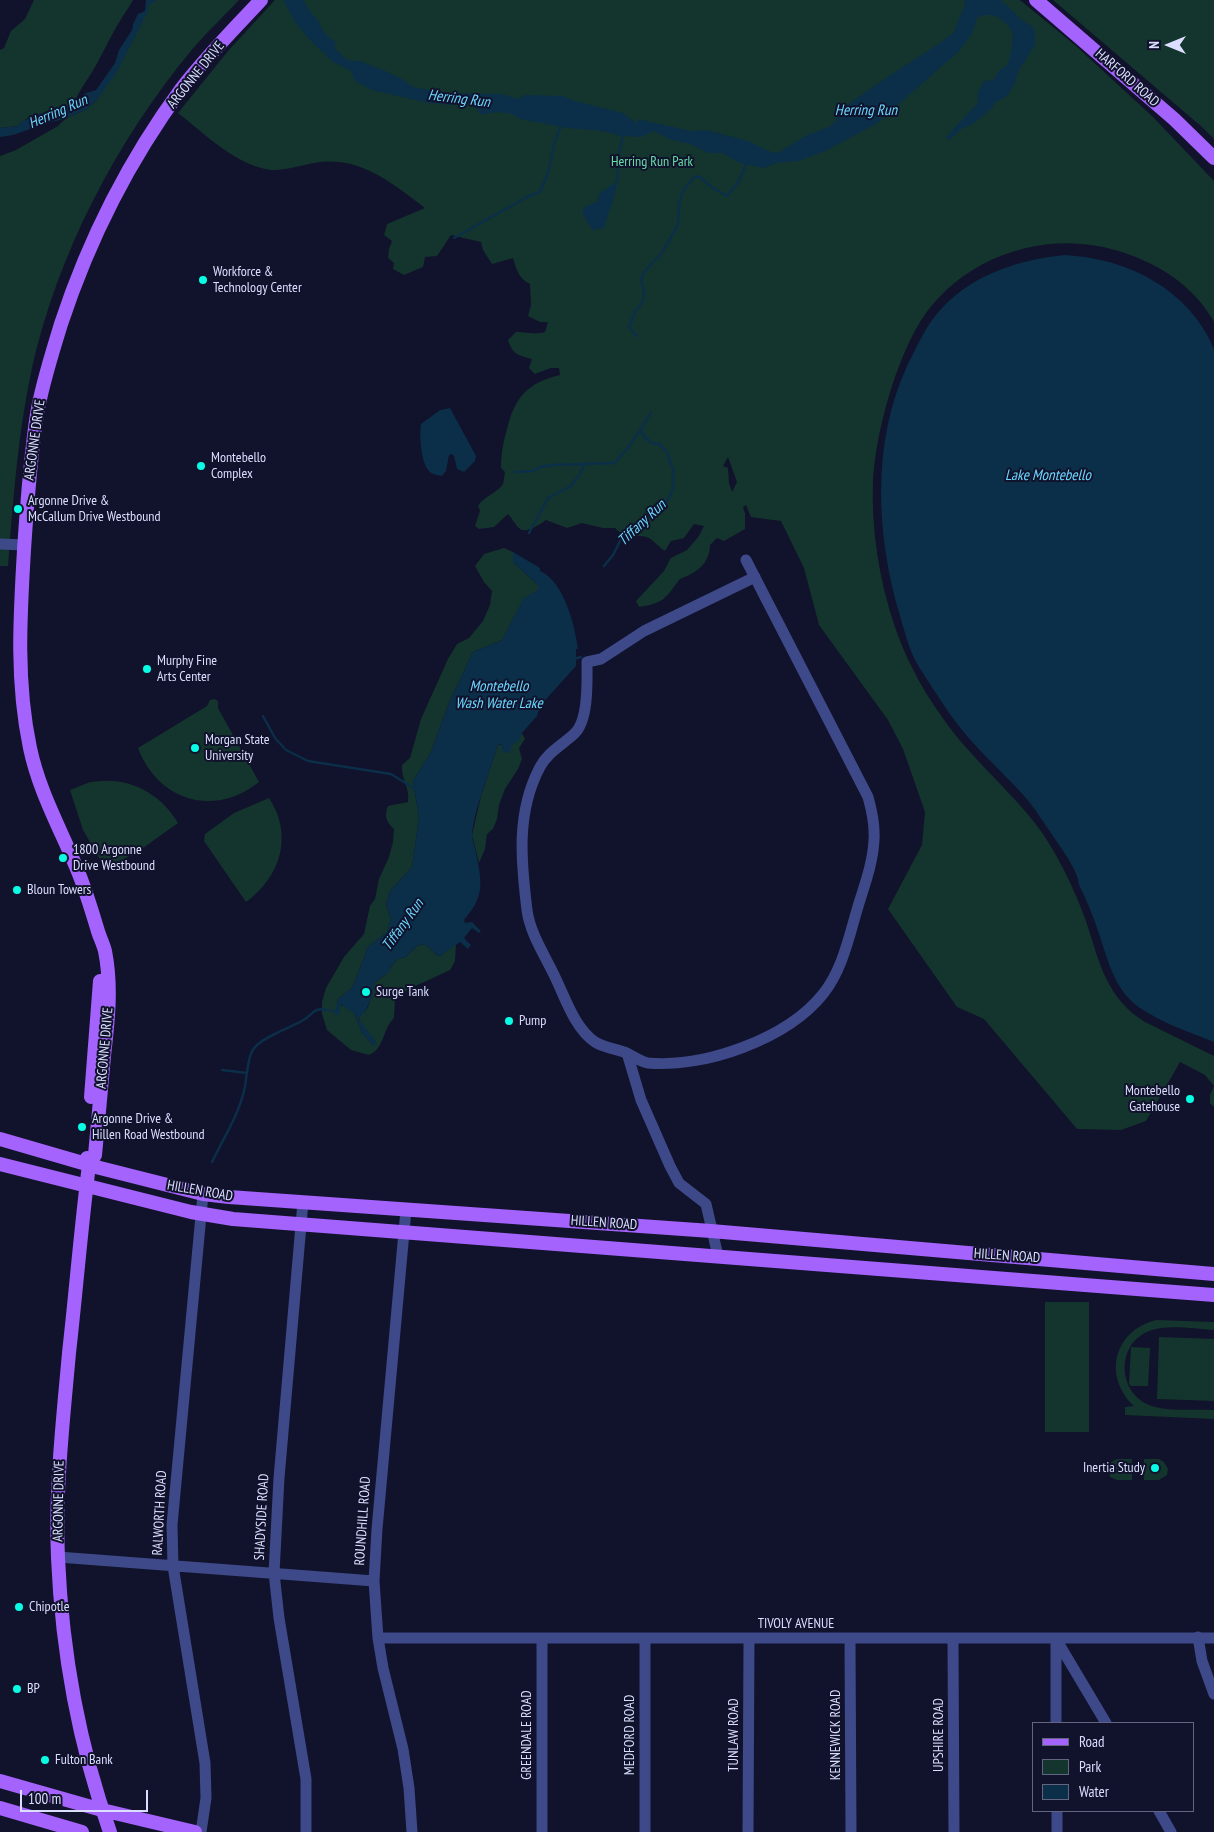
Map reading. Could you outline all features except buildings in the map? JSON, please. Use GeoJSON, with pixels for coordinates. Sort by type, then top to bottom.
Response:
{"type":"FeatureCollection","features":[{"type":"Feature","properties":{"kind":"main road","name":"ARGONNE DRIVE"},"geometry":{"type":"LineString","coordinates":[[110,1832],[89,1762],[76,1702],[63,1615],[58,1557],[58,1496],[62,1433],[89,1165],[86,1154],[100,986],[98,930],[78,870],[54,820],[38,777],[30,747],[21,689],[19,653],[24,545],[31,460],[37,412],[56,340],[94,236],[112,199],[142,148],[183,87],[261,0]]}},
{"type":"Feature","properties":{"kind":"main road","name":"HARFORD ROAD"},"geometry":{"type":"LineString","coordinates":[[1036,0],[1174,119],[1214,158]]}},
{"type":"Feature","properties":{"kind":"main road","name":"HILLEN ROAD"},"geometry":{"type":"LineString","coordinates":[[0,1139],[89,1165],[203,1194],[229,1197],[711,1231],[1214,1274]]}},
{"type":"Feature","properties":{"kind":"main road","name":"HILLEN ROAD"},"geometry":{"type":"LineString","coordinates":[[0,1164],[201,1215],[1214,1295]]}},
{"type":"Feature","properties":{"kind":"main road"},"geometry":{"type":"LineString","coordinates":[[0,1781],[102,1810],[195,1832]]}},
{"type":"Feature","properties":{"kind":"main road"},"geometry":{"type":"LineString","coordinates":[[0,1808],[82,1832]]}},
{"type":"Feature","properties":{"kind":"street"},"geometry":{"type":"LineString","coordinates":[[0,544],[24,545]]}},
{"type":"Feature","properties":{"kind":"street"},"geometry":{"type":"LineString","coordinates":[[746,560],[755,577],[868,797],[874,833],[873,849],[868,873],[846,946],[836,973],[822,996],[792,1022],[751,1044],[688,1063],[645,1063],[627,1053],[596,1042],[582,1029],[569,1006],[531,925],[527,911],[522,844],[522,827],[526,804],[536,775],[544,760],[574,734],[581,723],[584,709],[587,662],[601,659],[644,631],[755,577]]}},
{"type":"Feature","properties":{"kind":"street"},"geometry":{"type":"LineString","coordinates":[[627,1053],[642,1100],[670,1166],[679,1183],[706,1204],[718,1256]]}},
{"type":"Feature","properties":{"kind":"street","name":"RALWORTH ROAD"},"geometry":{"type":"LineString","coordinates":[[201,1832],[206,1798],[206,1763],[173,1566],[172,1524],[203,1194]]}},
{"type":"Feature","properties":{"kind":"street","name":"SHADYSIDE ROAD"},"geometry":{"type":"LineString","coordinates":[[304,1202],[276,1516],[274,1573],[280,1627],[306,1779],[306,1832]]}},
{"type":"Feature","properties":{"kind":"street","name":"ROUNDHILL ROAD"},"geometry":{"type":"LineString","coordinates":[[406,1210],[374,1581],[378,1638],[383,1668],[403,1749],[409,1788],[412,1832]]}},
{"type":"Feature","properties":{"kind":"street"},"geometry":{"type":"LineString","coordinates":[[58,1557],[374,1581]]}},
{"type":"Feature","properties":{"kind":"street","name":"TIVOLY AVENUE"},"geometry":{"type":"LineString","coordinates":[[378,1638],[1214,1638]]}},
{"type":"Feature","properties":{"kind":"street"},"geometry":{"type":"LineString","coordinates":[[1198,1638],[1202,1661],[1214,1694]]}},
{"type":"Feature","properties":{"kind":"street","name":"GREENDALE ROAD"},"geometry":{"type":"LineString","coordinates":[[542,1639],[542,1832]]}},
{"type":"Feature","properties":{"kind":"street","name":"MEDFORD ROAD"},"geometry":{"type":"LineString","coordinates":[[645,1639],[645,1832]]}},
{"type":"Feature","properties":{"kind":"street","name":"TUNLAW ROAD"},"geometry":{"type":"LineString","coordinates":[[748,1832],[749,1639]]}},
{"type":"Feature","properties":{"kind":"street","name":"KENNEWICK ROAD"},"geometry":{"type":"LineString","coordinates":[[850,1639],[851,1832]]}},
{"type":"Feature","properties":{"kind":"street","name":"UPSHIRE ROAD"},"geometry":{"type":"LineString","coordinates":[[953,1639],[954,1832]]}},
{"type":"Feature","properties":{"kind":"street"},"geometry":{"type":"LineString","coordinates":[[1056,1639],[1056,1722]]}},
{"type":"Feature","properties":{"kind":"street"},"geometry":{"type":"LineString","coordinates":[[1056,1639],[1105,1722]]}},
{"type":"Feature","properties":{"kind":"street"},"geometry":{"type":"LineString","coordinates":[[1057,1812],[1057,1832]]}},
{"type":"Feature","properties":{"kind":"street"},"geometry":{"type":"LineString","coordinates":[[1160,1812],[1171,1832]]}},
{"type":"Feature","properties":{"kind":"green space"},"geometry":{"type":"Polygon","coordinates":[[[34,0],[133,0],[76,99],[70,105],[36,115],[23,121],[18,126],[0,128],[0,50],[4,48],[11,31],[25,19],[34,0]]]}},
{"type":"Feature","properties":{"kind":"green space"},"geometry":{"type":"Polygon","coordinates":[[[156,0],[239,0],[190,52],[138,123],[114,161],[74,241],[43,325],[32,368],[14,491],[8,566],[0,566],[0,156],[16,150],[58,126],[65,119],[87,109],[96,101],[148,5],[156,0]]]}},
{"type":"Feature","properties":{"kind":"green space","name":"Herring Run Park"},"geometry":{"type":"Polygon","coordinates":[[[275,0],[1020,0],[1076,46],[1153,117],[1214,181],[1214,322],[1195,296],[1172,276],[1130,255],[1088,244],[1060,243],[1032,247],[1006,254],[980,266],[957,281],[937,300],[920,322],[911,339],[888,398],[875,461],[873,517],[880,573],[889,609],[901,644],[927,694],[959,739],[1026,812],[1050,844],[1062,865],[1077,899],[1106,978],[1121,1002],[1145,1022],[1214,1056],[1214,1086],[1205,1075],[1180,1062],[1146,1121],[1121,1130],[1077,1129],[984,1019],[957,1007],[888,909],[922,845],[925,812],[903,749],[888,720],[819,625],[804,568],[781,521],[751,517],[746,505],[743,507],[745,529],[724,541],[717,538],[710,545],[709,555],[698,570],[680,579],[659,602],[639,607],[636,601],[664,571],[671,558],[687,550],[699,536],[704,526],[694,524],[684,538],[671,541],[665,551],[649,538],[623,534],[615,528],[603,528],[582,523],[567,528],[546,520],[533,528],[522,530],[508,514],[494,527],[479,529],[475,526],[480,511],[478,506],[503,484],[505,472],[501,468],[501,458],[503,444],[514,408],[524,393],[531,387],[539,382],[560,375],[559,368],[551,368],[535,374],[529,368],[532,359],[517,354],[512,349],[508,340],[516,332],[545,332],[548,322],[540,322],[528,316],[531,305],[530,284],[526,282],[517,270],[513,258],[492,264],[483,250],[481,242],[451,235],[437,256],[425,257],[423,267],[404,275],[393,269],[394,263],[388,258],[392,241],[384,235],[387,224],[425,208],[401,190],[377,174],[350,164],[320,162],[271,170],[245,162],[221,148],[178,113],[228,51],[275,0]],[[728,457],[723,466],[728,468],[732,492],[737,482],[728,457]]]}},
{"type":"Feature","properties":{"kind":"green space"},"geometry":{"type":"Polygon","coordinates":[[[1053,0],[1214,0],[1214,139],[1202,127],[1053,0]]]}},
{"type":"Feature","properties":{"kind":"green space"},"geometry":{"type":"Polygon","coordinates":[[[504,548],[513,552],[513,562],[538,585],[538,590],[524,599],[502,640],[473,652],[448,705],[431,752],[413,781],[419,817],[412,867],[390,891],[386,905],[391,919],[387,932],[367,948],[352,988],[338,999],[337,1004],[343,1005],[354,1013],[362,1033],[373,1045],[375,1042],[360,1023],[359,1017],[368,1007],[374,983],[385,975],[397,959],[406,957],[417,946],[422,944],[428,946],[435,954],[440,956],[456,944],[455,961],[450,970],[409,989],[395,998],[394,1018],[374,1052],[369,1055],[351,1050],[327,1030],[322,1014],[322,1002],[326,988],[344,957],[364,934],[370,906],[375,899],[379,879],[389,857],[393,842],[394,829],[386,819],[388,806],[408,802],[408,792],[402,765],[410,758],[421,719],[448,659],[457,644],[469,638],[483,621],[490,605],[492,591],[484,582],[475,566],[484,554],[504,548]]]}},
{"type":"Feature","properties":{"kind":"green space"},"geometry":{"type":"Polygon","coordinates":[[[210,700],[218,701],[218,708],[259,782],[242,793],[224,799],[206,801],[189,798],[173,792],[159,781],[147,766],[138,748],[207,706],[210,700]]]}},
{"type":"Feature","properties":{"kind":"green space"},"geometry":{"type":"Polygon","coordinates":[[[522,733],[525,739],[519,748],[522,759],[505,789],[499,805],[497,819],[493,829],[487,834],[485,849],[479,863],[472,835],[481,796],[498,745],[515,742],[522,733]]]}},
{"type":"Feature","properties":{"kind":"green space"},"geometry":{"type":"Polygon","coordinates":[[[90,782],[125,783],[146,791],[164,805],[178,823],[143,848],[110,867],[102,863],[83,830],[70,790],[90,782]]]}},
{"type":"Feature","properties":{"kind":"green space"},"geometry":{"type":"Polygon","coordinates":[[[269,798],[277,812],[281,827],[280,855],[267,881],[246,902],[204,841],[205,834],[234,813],[269,798]]]}},
{"type":"Feature","properties":{"kind":"green space"},"geometry":{"type":"Polygon","coordinates":[[[1214,1086],[1214,1107],[1210,1103],[1210,1095],[1214,1086]]]}},
{"type":"Feature","properties":{"kind":"green space"},"geometry":{"type":"Polygon","coordinates":[[[1045,1302],[1089,1302],[1089,1432],[1045,1432],[1045,1302]]]}},
{"type":"Feature","properties":{"kind":"green space"},"geometry":{"type":"Polygon","coordinates":[[[1156,1320],[1214,1322],[1214,1330],[1164,1328],[1149,1331],[1138,1337],[1126,1357],[1126,1379],[1131,1390],[1138,1399],[1156,1407],[1214,1410],[1214,1419],[1125,1415],[1125,1407],[1134,1406],[1124,1394],[1118,1382],[1117,1356],[1122,1344],[1130,1334],[1141,1326],[1156,1320]]]}},
{"type":"Feature","properties":{"kind":"green space"},"geometry":{"type":"Polygon","coordinates":[[[1159,1337],[1214,1339],[1214,1401],[1157,1399],[1159,1337]]]}},
{"type":"Feature","properties":{"kind":"green space"},"geometry":{"type":"Polygon","coordinates":[[[1131,1347],[1150,1348],[1148,1386],[1131,1386],[1129,1384],[1131,1347]]]}},
{"type":"Feature","properties":{"kind":"green space"},"geometry":{"type":"Polygon","coordinates":[[[1117,1459],[1132,1459],[1132,1480],[1117,1480],[1110,1477],[1108,1467],[1111,1462],[1117,1459]]]}},
{"type":"Feature","properties":{"kind":"green space"},"geometry":{"type":"Polygon","coordinates":[[[1144,1459],[1159,1459],[1164,1462],[1168,1469],[1167,1475],[1159,1480],[1144,1480],[1144,1459]]]}},
{"type":"Feature","properties":{"kind":"water","name":"Herring Run"},"geometry":{"type":"Polygon","coordinates":[[[146,0],[156,0],[148,6],[148,11],[117,72],[96,101],[87,109],[65,119],[13,135],[0,137],[0,128],[18,126],[22,121],[37,114],[58,110],[72,104],[86,93],[96,90],[115,63],[119,50],[132,30],[138,14],[145,11],[146,0]]]}},
{"type":"Feature","properties":{"kind":"water","name":"Herring Run"},"geometry":{"type":"Polygon","coordinates":[[[283,0],[303,0],[329,38],[336,42],[334,47],[346,59],[360,61],[383,70],[404,80],[413,87],[446,93],[501,94],[519,99],[525,95],[562,96],[623,113],[636,123],[638,122],[637,119],[691,131],[706,130],[748,141],[768,151],[778,153],[807,135],[829,127],[835,122],[840,110],[954,32],[965,4],[964,0],[1001,0],[1021,19],[1033,27],[1035,45],[1019,70],[1015,83],[1009,93],[1004,98],[995,102],[993,107],[974,123],[961,129],[949,140],[946,137],[978,103],[979,90],[986,80],[994,79],[998,72],[1008,64],[1013,33],[1007,24],[993,15],[977,18],[972,34],[958,52],[876,124],[825,151],[799,161],[776,163],[764,168],[740,163],[722,153],[708,153],[690,144],[669,139],[653,131],[641,137],[621,136],[603,131],[568,128],[520,119],[507,113],[497,112],[482,115],[475,105],[465,102],[458,102],[452,105],[429,103],[372,90],[356,82],[350,70],[333,62],[310,40],[295,22],[283,0]]]}},
{"type":"Feature","properties":{"kind":"water"},"geometry":{"type":"Polygon","coordinates":[[[617,181],[614,199],[604,228],[592,230],[582,212],[584,207],[597,202],[599,194],[617,181]]]}},
{"type":"Feature","properties":{"kind":"water","name":"Lake Montebello"},"geometry":{"type":"Polygon","coordinates":[[[1065,255],[1088,257],[1111,263],[1133,270],[1153,281],[1189,309],[1203,328],[1214,349],[1214,1042],[1157,1018],[1140,1008],[1123,992],[1112,972],[1091,911],[1068,858],[1030,803],[961,729],[915,661],[900,616],[886,554],[882,522],[881,489],[883,457],[888,425],[896,394],[919,341],[937,313],[955,295],[984,277],[999,270],[1032,260],[1065,255]]]}},
{"type":"Feature","properties":{"kind":"water"},"geometry":{"type":"Polygon","coordinates":[[[450,408],[476,456],[475,461],[464,472],[457,469],[454,456],[452,454],[449,455],[446,471],[442,476],[431,473],[426,466],[421,448],[421,424],[440,410],[450,408]]]}},
{"type":"Feature","properties":{"kind":"water","name":"Montebello Wash Water Lake"},"geometry":{"type":"Polygon","coordinates":[[[513,552],[540,568],[540,571],[556,584],[562,594],[571,617],[578,649],[576,649],[576,666],[540,706],[537,716],[522,733],[519,740],[512,745],[510,752],[503,752],[501,744],[498,745],[479,801],[472,834],[480,873],[479,896],[476,904],[464,920],[465,923],[472,922],[481,931],[479,933],[472,928],[464,938],[471,945],[468,949],[460,942],[440,956],[425,945],[417,946],[406,957],[397,959],[389,972],[374,983],[370,1002],[365,1012],[359,1017],[359,1020],[376,1042],[376,1045],[373,1045],[362,1033],[354,1013],[342,1005],[340,1006],[339,1015],[335,1015],[338,999],[352,988],[367,948],[387,932],[391,919],[386,905],[390,891],[412,867],[419,817],[413,781],[431,752],[448,705],[473,652],[502,640],[524,598],[538,590],[538,585],[513,562],[513,552]]]}},
{"type":"Feature","properties":{"kind":"waterway"},"geometry":{"type":"LineString","coordinates":[[454,238],[529,196],[540,192],[548,173],[554,144],[562,123]]}},
{"type":"Feature","properties":{"kind":"waterway"},"geometry":{"type":"LineString","coordinates":[[617,181],[623,135]]}},
{"type":"Feature","properties":{"kind":"waterway","name":"Tiffany Run"},"geometry":{"type":"LineString","coordinates":[[637,336],[629,327],[635,312],[643,301],[644,292],[641,279],[644,272],[661,254],[678,225],[679,204],[683,191],[693,178],[699,176],[710,186],[727,196],[738,183],[747,162]]}},
{"type":"Feature","properties":{"kind":"waterway","name":"Tiffany Run"},"geometry":{"type":"LineString","coordinates":[[515,472],[533,471],[540,467],[552,465],[615,463],[634,439],[651,412]]}},
{"type":"Feature","properties":{"kind":"waterway","name":"Tiffany Run"},"geometry":{"type":"LineString","coordinates":[[604,566],[613,555],[622,537],[664,506],[673,490],[673,470],[667,452],[659,444],[652,443],[641,431]]}},
{"type":"Feature","properties":{"kind":"waterway","name":"Tiffany Run"},"geometry":{"type":"LineString","coordinates":[[529,533],[548,498],[571,486],[585,463]]}},
{"type":"Feature","properties":{"kind":"waterway","name":"Tiffany Run"},"geometry":{"type":"LineString","coordinates":[[574,659],[581,657]]}},
{"type":"Feature","properties":{"kind":"waterway"},"geometry":{"type":"LineString","coordinates":[[263,716],[275,738],[286,750],[308,761],[391,774],[415,789]]}},
{"type":"Feature","properties":{"kind":"waterway","name":"Tiffany Run"},"geometry":{"type":"LineString","coordinates":[[212,1162],[238,1109],[244,1091],[250,1056],[255,1047],[265,1039],[305,1019],[320,1009],[336,1011]]}},
{"type":"Feature","properties":{"kind":"waterway"},"geometry":{"type":"LineString","coordinates":[[222,1070],[247,1073]]}},
{"type":"Feature","properties":{"kind":"place","name":"Workforce & Technology Center"},"geometry":{"type":"Point","coordinates":[203,280]}},
{"type":"Feature","properties":{"kind":"place","name":"Montebello Complex"},"geometry":{"type":"Point","coordinates":[201,466]}},
{"type":"Feature","properties":{"kind":"place","name":"Argonne Drive & McCallum Drive Westbound"},"geometry":{"type":"Point","coordinates":[18,509]}},
{"type":"Feature","properties":{"kind":"place","name":"Murphy Fine Arts Center"},"geometry":{"type":"Point","coordinates":[147,669]}},
{"type":"Feature","properties":{"kind":"place","name":"Morgan State University"},"geometry":{"type":"Point","coordinates":[195,748]}},
{"type":"Feature","properties":{"kind":"place","name":"1800 Argonne Drive Westbound"},"geometry":{"type":"Point","coordinates":[63,858]}},
{"type":"Feature","properties":{"kind":"place","name":"Bloun Towers"},"geometry":{"type":"Point","coordinates":[17,890]}},
{"type":"Feature","properties":{"kind":"place","name":"Surge Tank"},"geometry":{"type":"Point","coordinates":[366,992]}},
{"type":"Feature","properties":{"kind":"place","name":"Pump"},"geometry":{"type":"Point","coordinates":[509,1021]}},
{"type":"Feature","properties":{"kind":"place","name":"Montebello Gatehouse"},"geometry":{"type":"Point","coordinates":[1190,1099]}},
{"type":"Feature","properties":{"kind":"place","name":"Argonne Drive & Hillen Road Westbound"},"geometry":{"type":"Point","coordinates":[82,1127]}},
{"type":"Feature","properties":{"kind":"place","name":"Inertia Study"},"geometry":{"type":"Point","coordinates":[1155,1468]}},
{"type":"Feature","properties":{"kind":"place","name":"Chipotle"},"geometry":{"type":"Point","coordinates":[19,1607]}},
{"type":"Feature","properties":{"kind":"place","name":"BP"},"geometry":{"type":"Point","coordinates":[17,1689]}},
{"type":"Feature","properties":{"kind":"place","name":"Fulton Bank"},"geometry":{"type":"Point","coordinates":[45,1760]}}]}
